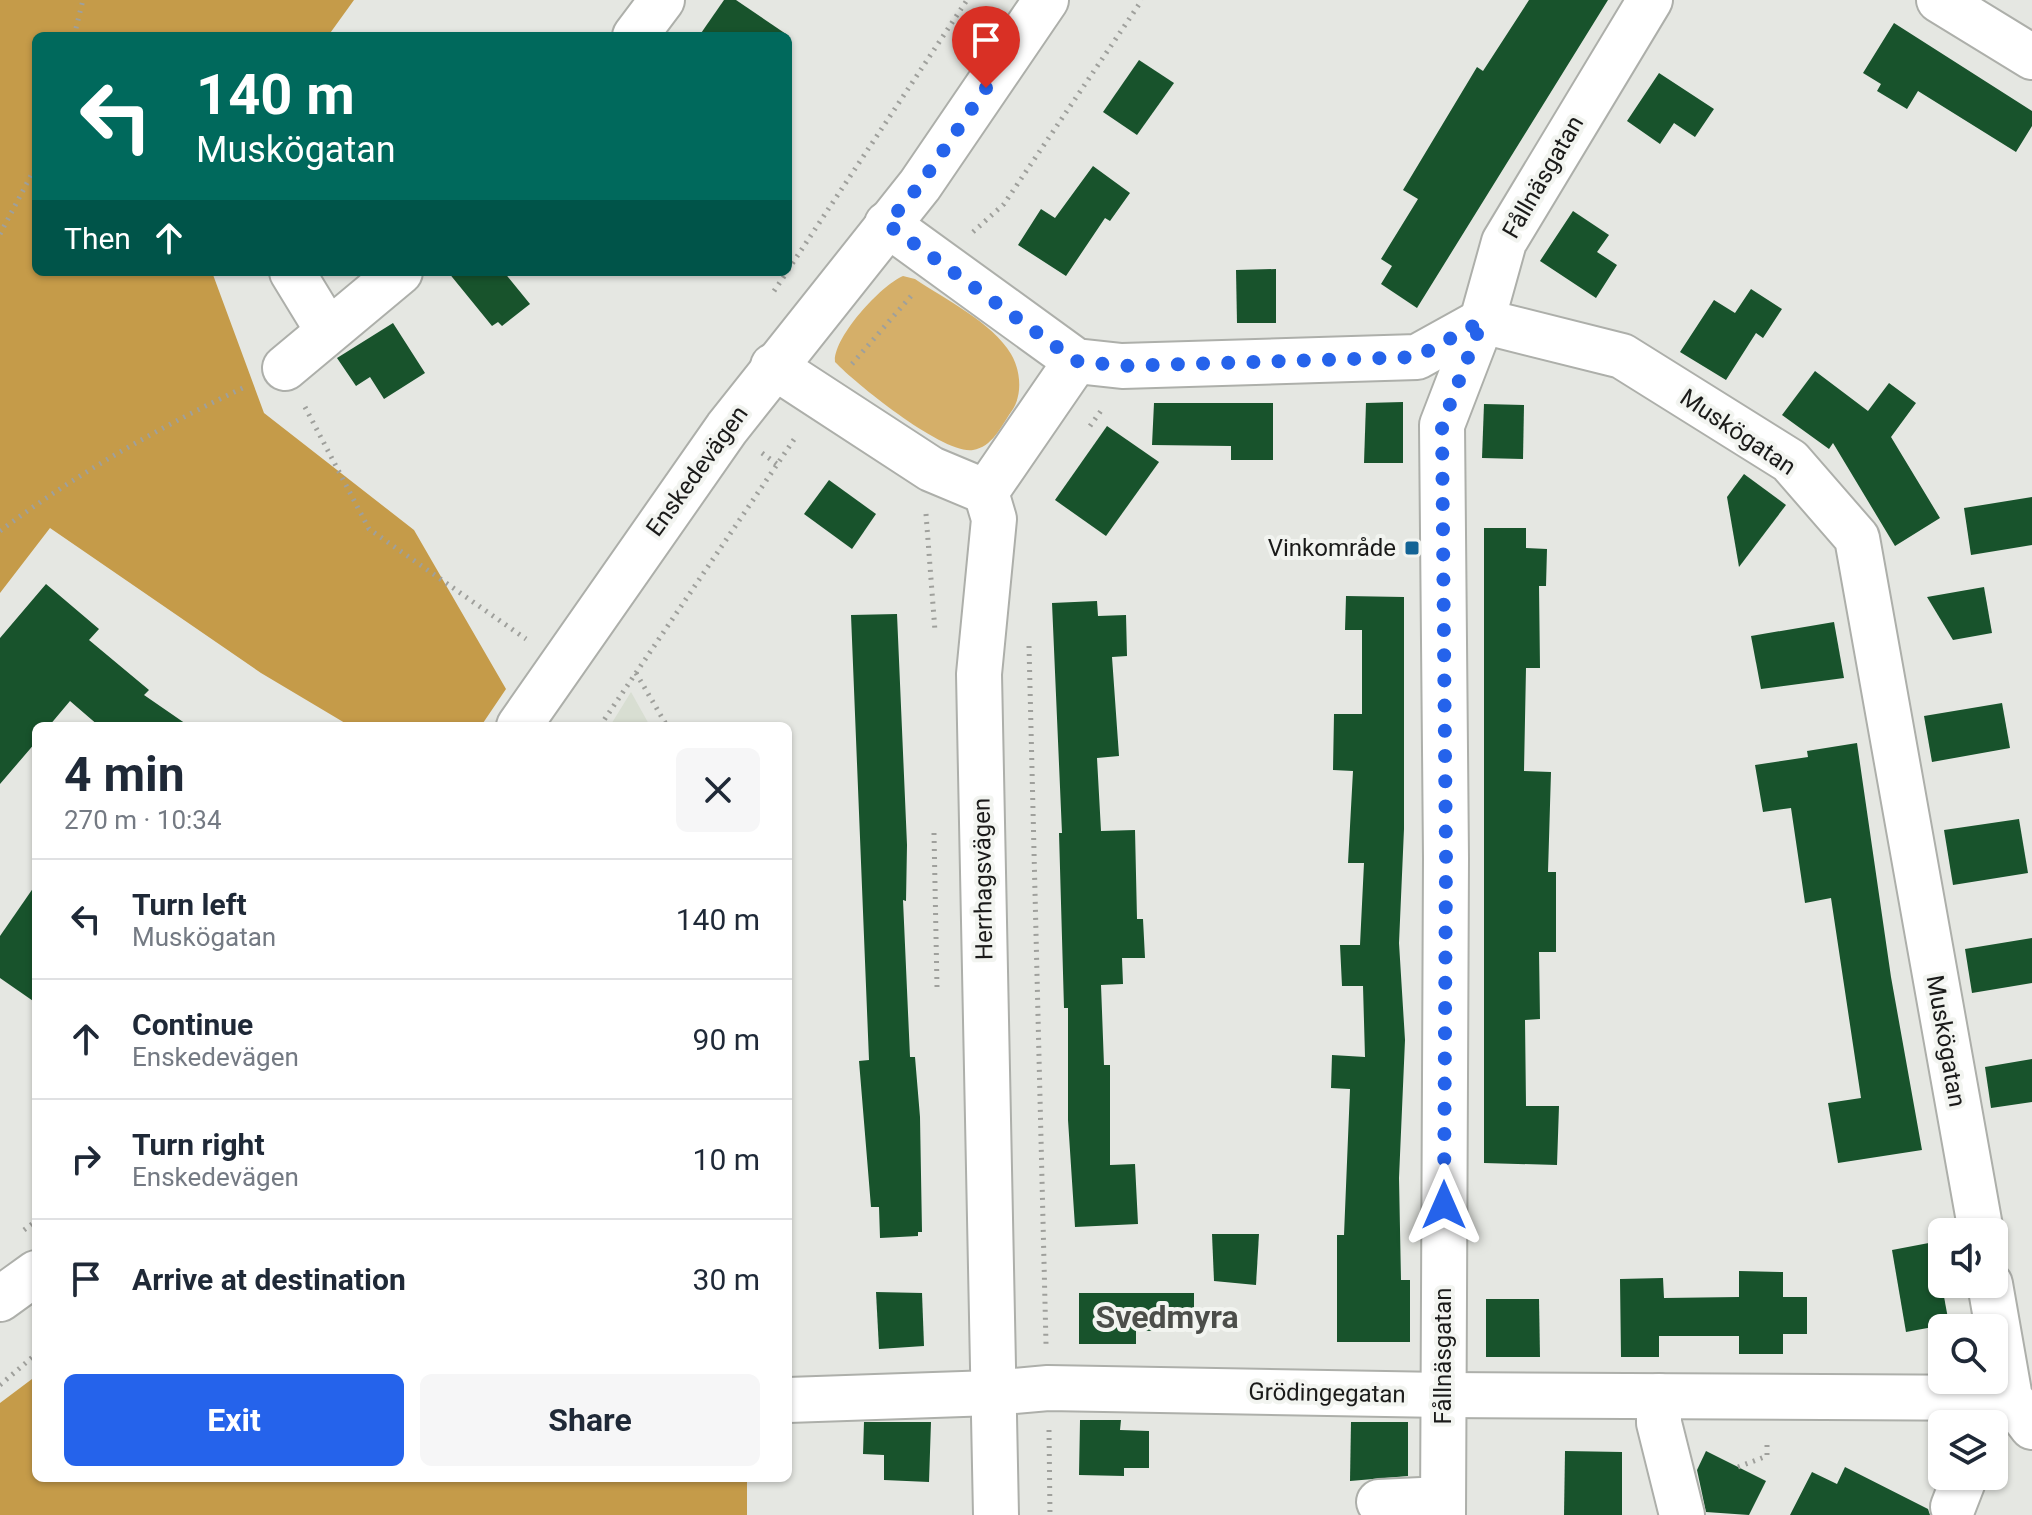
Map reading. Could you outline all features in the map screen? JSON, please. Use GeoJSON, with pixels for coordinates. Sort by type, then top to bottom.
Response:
{"type":"FeatureCollection","features":[{"type":"Feature","properties":{"kind":"street"},"geometry":{"type":"LineString","coordinates":[[638,32],[662,0]]}},
{"type":"Feature","properties":{"kind":"street","name":"Enskedevägen"},"geometry":{"type":"LineString","coordinates":[[522,722],[773,366],[920,185],[1046,0]]}},
{"type":"Feature","properties":{"kind":"street","name":"Fållnäsgatan"},"geometry":{"type":"LineString","coordinates":[[1443,1507],[1446,842],[1442,425],[1482,321],[1504,242],[1650,0]]}},
{"type":"Feature","properties":{"kind":"street"},"geometry":{"type":"LineString","coordinates":[[1939,0],[2032,57]]}},
{"type":"Feature","properties":{"kind":"street"},"geometry":{"type":"LineString","coordinates":[[887,224],[1076,361],[1122,366],[1417,357],[1482,321]]}},
{"type":"Feature","properties":{"kind":"street"},"geometry":{"type":"LineString","coordinates":[[294,276],[328,331]]}},
{"type":"Feature","properties":{"kind":"street"},"geometry":{"type":"LineString","coordinates":[[285,368],[395,276]]}},
{"type":"Feature","properties":{"kind":"street","name":"Muskögatan"},"geometry":{"type":"LineString","coordinates":[[1482,321],[1622,356],[1790,461],[1857,538],[1978,1218]]}},
{"type":"Feature","properties":{"kind":"street"},"geometry":{"type":"LineString","coordinates":[[773,366],[931,469],[986,492],[1076,361]]}},
{"type":"Feature","properties":{"kind":"street","name":"Herrhagsvägen"},"geometry":{"type":"LineString","coordinates":[[986,492],[994,519],[979,674],[996,1515]]}},
{"type":"Feature","properties":{"kind":"street"},"geometry":{"type":"LineString","coordinates":[[0,1299],[32,1276]]}},
{"type":"Feature","properties":{"kind":"street"},"geometry":{"type":"LineString","coordinates":[[1991,1298],[2000,1410]]}},
{"type":"Feature","properties":{"kind":"street","name":"Grödingegatan"},"geometry":{"type":"LineString","coordinates":[[792,1400],[992,1393],[1048,1388],[1659,1396],[1977,1410]]}},
{"type":"Feature","properties":{"kind":"street"},"geometry":{"type":"LineString","coordinates":[[1659,1396],[1659,1423],[1682,1515]]}},
{"type":"Feature","properties":{"kind":"street"},"geometry":{"type":"LineString","coordinates":[[1379,1502],[1443,1507]]}},
{"type":"Feature","properties":{"kind":"path"},"geometry":{"type":"LineString","coordinates":[[75,32],[83,0]]}},
{"type":"Feature","properties":{"kind":"path"},"geometry":{"type":"LineString","coordinates":[[792,264],[967,0]]}},
{"type":"Feature","properties":{"kind":"path"},"geometry":{"type":"LineString","coordinates":[[822,399],[940,262],[1004,204],[1142,0]]}},
{"type":"Feature","properties":{"kind":"path"},"geometry":{"type":"LineString","coordinates":[[0,234],[32,174]]}},
{"type":"Feature","properties":{"kind":"path"},"geometry":{"type":"LineString","coordinates":[[0,531],[44,498],[126,447],[285,368],[369,529],[536,646]]}},
{"type":"Feature","properties":{"kind":"path"},"geometry":{"type":"LineString","coordinates":[[603,722],[777,464]]}},
{"type":"Feature","properties":{"kind":"path"},"geometry":{"type":"LineString","coordinates":[[925,508],[935,635]]}},
{"type":"Feature","properties":{"kind":"path"},"geometry":{"type":"LineString","coordinates":[[1029,633],[1050,1515]]}},
{"type":"Feature","properties":{"kind":"path"},"geometry":{"type":"LineString","coordinates":[[636,673],[665,722]]}},
{"type":"Feature","properties":{"kind":"path"},"geometry":{"type":"LineString","coordinates":[[934,828],[937,991]]}},
{"type":"Feature","properties":{"kind":"path"},"geometry":{"type":"LineString","coordinates":[[0,1385],[32,1357]]}},
{"type":"Feature","properties":{"kind":"shaded area"},"geometry":{"type":"Polygon","coordinates":[[[0,0],[354,0],[331,32],[32,32],[32,276],[213,276],[264,413],[414,530],[506,689],[484,722],[343,722],[261,673],[50,528],[0,593],[0,0]]]}},
{"type":"Feature","properties":{"kind":"shaded area"},"geometry":{"type":"Polygon","coordinates":[[[903,276],[915,279],[980,322],[1003,342],[1011,354],[1019,376],[1015,406],[995,436],[980,448],[960,449],[922,430],[880,401],[835,362],[842,340],[860,314],[882,290],[903,276]]]}},
{"type":"Feature","properties":{"kind":"shaded area"},"geometry":{"type":"Polygon","coordinates":[[[631,692],[648,722],[612,722],[631,692]]]}},
{"type":"Feature","properties":{"kind":"shaded area"},"geometry":{"type":"Polygon","coordinates":[[[32,1379],[32,1482],[747,1482],[747,1515],[0,1515],[0,1403],[32,1379]]]}},
{"type":"Feature","properties":{"kind":"building"},"geometry":{"type":"Polygon","coordinates":[[[724,0],[736,0],[783,32],[702,32],[724,0]]]}},
{"type":"Feature","properties":{"kind":"building"},"geometry":{"type":"Polygon","coordinates":[[[1529,0],[1608,0],[1417,308],[1381,284],[1392,266],[1381,259],[1418,199],[1403,190],[1477,67],[1483,71],[1529,0]]]}},
{"type":"Feature","properties":{"kind":"building"},"geometry":{"type":"Polygon","coordinates":[[[1894,23],[2032,111],[2032,126],[2016,152],[1918,91],[1907,109],[1877,91],[1881,84],[1863,73],[1894,23]]]}},
{"type":"Feature","properties":{"kind":"building"},"geometry":{"type":"Polygon","coordinates":[[[1139,60],[1174,83],[1137,135],[1103,112],[1139,60]]]}},
{"type":"Feature","properties":{"kind":"building"},"geometry":{"type":"Polygon","coordinates":[[[1659,73],[1714,109],[1695,137],[1674,123],[1660,144],[1627,121],[1659,73]]]}},
{"type":"Feature","properties":{"kind":"building"},"geometry":{"type":"Polygon","coordinates":[[[1093,166],[1130,193],[1110,221],[1105,218],[1066,276],[1018,245],[1041,209],[1055,218],[1093,166]]]}},
{"type":"Feature","properties":{"kind":"building"},"geometry":{"type":"Polygon","coordinates":[[[1573,211],[1609,235],[1597,252],[1617,265],[1596,298],[1540,261],[1573,211]]]}},
{"type":"Feature","properties":{"kind":"building"},"geometry":{"type":"Polygon","coordinates":[[[1276,269],[1276,323],[1237,323],[1236,270],[1276,269]]]}},
{"type":"Feature","properties":{"kind":"building"},"geometry":{"type":"Polygon","coordinates":[[[451,276],[507,276],[530,304],[502,326],[498,322],[492,326],[451,276]]]}},
{"type":"Feature","properties":{"kind":"building"},"geometry":{"type":"Polygon","coordinates":[[[1751,289],[1782,309],[1763,338],[1756,333],[1726,380],[1680,352],[1714,300],[1735,313],[1751,289]]]}},
{"type":"Feature","properties":{"kind":"building"},"geometry":{"type":"Polygon","coordinates":[[[393,323],[425,373],[384,399],[370,377],[356,386],[337,358],[393,323]]]}},
{"type":"Feature","properties":{"kind":"building"},"geometry":{"type":"Polygon","coordinates":[[[1815,371],[1868,411],[1889,383],[1916,403],[1891,437],[1940,518],[1895,546],[1833,443],[1829,449],[1782,415],[1815,371]]]}},
{"type":"Feature","properties":{"kind":"building"},"geometry":{"type":"Polygon","coordinates":[[[1403,402],[1403,463],[1364,463],[1366,403],[1403,402]]]}},
{"type":"Feature","properties":{"kind":"building"},"geometry":{"type":"Polygon","coordinates":[[[1154,403],[1273,403],[1273,460],[1231,460],[1231,446],[1152,445],[1154,403]]]}},
{"type":"Feature","properties":{"kind":"building"},"geometry":{"type":"Polygon","coordinates":[[[1484,404],[1524,405],[1523,459],[1482,458],[1484,404]]]}},
{"type":"Feature","properties":{"kind":"building"},"geometry":{"type":"Polygon","coordinates":[[[1107,426],[1159,462],[1106,536],[1055,500],[1107,426]]]}},
{"type":"Feature","properties":{"kind":"building"},"geometry":{"type":"Polygon","coordinates":[[[1744,474],[1786,505],[1739,567],[1727,497],[1744,474]]]}},
{"type":"Feature","properties":{"kind":"building"},"geometry":{"type":"Polygon","coordinates":[[[829,480],[876,514],[852,549],[804,514],[829,480]]]}},
{"type":"Feature","properties":{"kind":"building"},"geometry":{"type":"Polygon","coordinates":[[[2032,497],[2032,545],[1971,555],[1964,508],[2032,497]]]}},
{"type":"Feature","properties":{"kind":"building"},"geometry":{"type":"Polygon","coordinates":[[[1484,528],[1526,528],[1526,548],[1547,549],[1546,586],[1539,586],[1540,668],[1526,668],[1524,771],[1551,772],[1548,872],[1556,872],[1556,952],[1539,952],[1540,1019],[1525,1020],[1526,1106],[1559,1106],[1557,1165],[1484,1163],[1484,528]]]}},
{"type":"Feature","properties":{"kind":"building"},"geometry":{"type":"Polygon","coordinates":[[[46,584],[99,629],[89,640],[149,690],[144,695],[183,722],[94,722],[70,701],[52,722],[32,722],[32,747],[0,784],[0,638],[46,584]]]}},
{"type":"Feature","properties":{"kind":"building"},"geometry":{"type":"Polygon","coordinates":[[[1984,587],[1992,633],[1953,640],[1927,597],[1984,587]]]}},
{"type":"Feature","properties":{"kind":"building"},"geometry":{"type":"Polygon","coordinates":[[[1346,596],[1404,597],[1404,829],[1399,943],[1405,1040],[1399,1178],[1401,1280],[1410,1280],[1410,1342],[1337,1342],[1337,1235],[1344,1235],[1350,1089],[1331,1088],[1332,1055],[1365,1057],[1363,986],[1342,986],[1340,945],[1360,945],[1364,863],[1348,863],[1353,771],[1333,770],[1334,714],[1362,714],[1362,630],[1345,630],[1346,596]]]}},
{"type":"Feature","properties":{"kind":"building"},"geometry":{"type":"Polygon","coordinates":[[[1097,601],[1098,616],[1126,615],[1127,656],[1112,657],[1119,756],[1097,758],[1101,831],[1135,830],[1137,919],[1143,919],[1145,958],[1122,958],[1123,984],[1101,985],[1104,1065],[1110,1065],[1110,1165],[1135,1164],[1138,1224],[1075,1227],[1068,1120],[1068,1008],[1064,1008],[1059,833],[1062,833],[1052,603],[1097,601]]]}},
{"type":"Feature","properties":{"kind":"building"},"geometry":{"type":"Polygon","coordinates":[[[897,614],[907,845],[906,901],[903,900],[910,1057],[915,1057],[920,1117],[922,1232],[918,1232],[918,1236],[880,1238],[879,1207],[871,1207],[859,1061],[869,1060],[851,615],[897,614]]]}},
{"type":"Feature","properties":{"kind":"building"},"geometry":{"type":"Polygon","coordinates":[[[1834,622],[1844,678],[1761,689],[1751,636],[1834,622]]]}},
{"type":"Feature","properties":{"kind":"building"},"geometry":{"type":"Polygon","coordinates":[[[2002,703],[2010,748],[1932,762],[1924,716],[2002,703]]]}},
{"type":"Feature","properties":{"kind":"building"},"geometry":{"type":"Polygon","coordinates":[[[1857,743],[1891,977],[1922,1150],[1838,1163],[1828,1103],[1861,1098],[1831,898],[1805,903],[1791,808],[1763,812],[1755,765],[1808,757],[1807,751],[1857,743]]]}},
{"type":"Feature","properties":{"kind":"building"},"geometry":{"type":"Polygon","coordinates":[[[2019,819],[2028,873],[1953,885],[1944,830],[2019,819]]]}},
{"type":"Feature","properties":{"kind":"building"},"geometry":{"type":"Polygon","coordinates":[[[32,890],[32,1000],[0,978],[0,936],[32,890]]]}},
{"type":"Feature","properties":{"kind":"building"},"geometry":{"type":"Polygon","coordinates":[[[2032,938],[2032,983],[1972,993],[1965,949],[2032,938]]]}},
{"type":"Feature","properties":{"kind":"building"},"geometry":{"type":"Polygon","coordinates":[[[2032,1059],[2032,1102],[1991,1108],[1985,1067],[2032,1059]]]}},
{"type":"Feature","properties":{"kind":"building"},"geometry":{"type":"Polygon","coordinates":[[[1212,1234],[1259,1234],[1256,1285],[1214,1281],[1212,1234]]]}},
{"type":"Feature","properties":{"kind":"building"},"geometry":{"type":"Polygon","coordinates":[[[1928,1243],[1928,1298],[1944,1298],[1947,1314],[1928,1314],[1928,1328],[1906,1332],[1892,1250],[1928,1243]]]}},
{"type":"Feature","properties":{"kind":"building"},"geometry":{"type":"Polygon","coordinates":[[[1739,1271],[1783,1272],[1783,1297],[1807,1297],[1807,1334],[1783,1334],[1783,1354],[1739,1354],[1739,1336],[1659,1336],[1659,1357],[1621,1357],[1620,1279],[1663,1278],[1664,1298],[1739,1297],[1739,1271]]]}},
{"type":"Feature","properties":{"kind":"building"},"geometry":{"type":"Polygon","coordinates":[[[876,1292],[922,1293],[924,1346],[879,1349],[876,1292]]]}},
{"type":"Feature","properties":{"kind":"building"},"geometry":{"type":"Polygon","coordinates":[[[1079,1293],[1194,1293],[1194,1331],[1136,1331],[1136,1344],[1079,1344],[1079,1293]]]}},
{"type":"Feature","properties":{"kind":"building"},"geometry":{"type":"Polygon","coordinates":[[[1486,1299],[1539,1299],[1540,1357],[1486,1357],[1486,1299]]]}},
{"type":"Feature","properties":{"kind":"building"},"geometry":{"type":"Polygon","coordinates":[[[1080,1420],[1121,1420],[1120,1430],[1149,1431],[1149,1468],[1124,1468],[1124,1476],[1079,1475],[1080,1420]]]}},
{"type":"Feature","properties":{"kind":"building"},"geometry":{"type":"Polygon","coordinates":[[[864,1422],[931,1422],[929,1482],[884,1480],[884,1455],[863,1454],[864,1422]]]}},
{"type":"Feature","properties":{"kind":"building"},"geometry":{"type":"Polygon","coordinates":[[[1351,1422],[1408,1422],[1408,1476],[1350,1481],[1351,1422]]]}},
{"type":"Feature","properties":{"kind":"building"},"geometry":{"type":"Polygon","coordinates":[[[1565,1451],[1622,1452],[1622,1515],[1564,1515],[1565,1451]]]}},
{"type":"Feature","properties":{"kind":"building"},"geometry":{"type":"Polygon","coordinates":[[[1706,1451],[1766,1481],[1749,1515],[1706,1512],[1697,1470],[1706,1451]]]}},
{"type":"Feature","properties":{"kind":"building"},"geometry":{"type":"Polygon","coordinates":[[[1845,1467],[1928,1509],[1930,1515],[1790,1515],[1812,1472],[1837,1484],[1845,1467]]]}},
{"type":"Feature","properties":{"kind":"place","name":"Vinkområde"},"geometry":{"type":"Point","coordinates":[1412,548]}},
{"type":"Feature","properties":{"kind":"district","name":"Svedmyra"},"geometry":{"type":"Point","coordinates":[1167,1317]}},
{"type":"Feature","properties":{"kind":"route"},"geometry":{"type":"LineString","coordinates":[[986,88],[920,185],[887,224],[1076,361],[1122,366],[1417,357],[1482,321],[1442,425],[1446,858],[1444,1205]]}}]}
